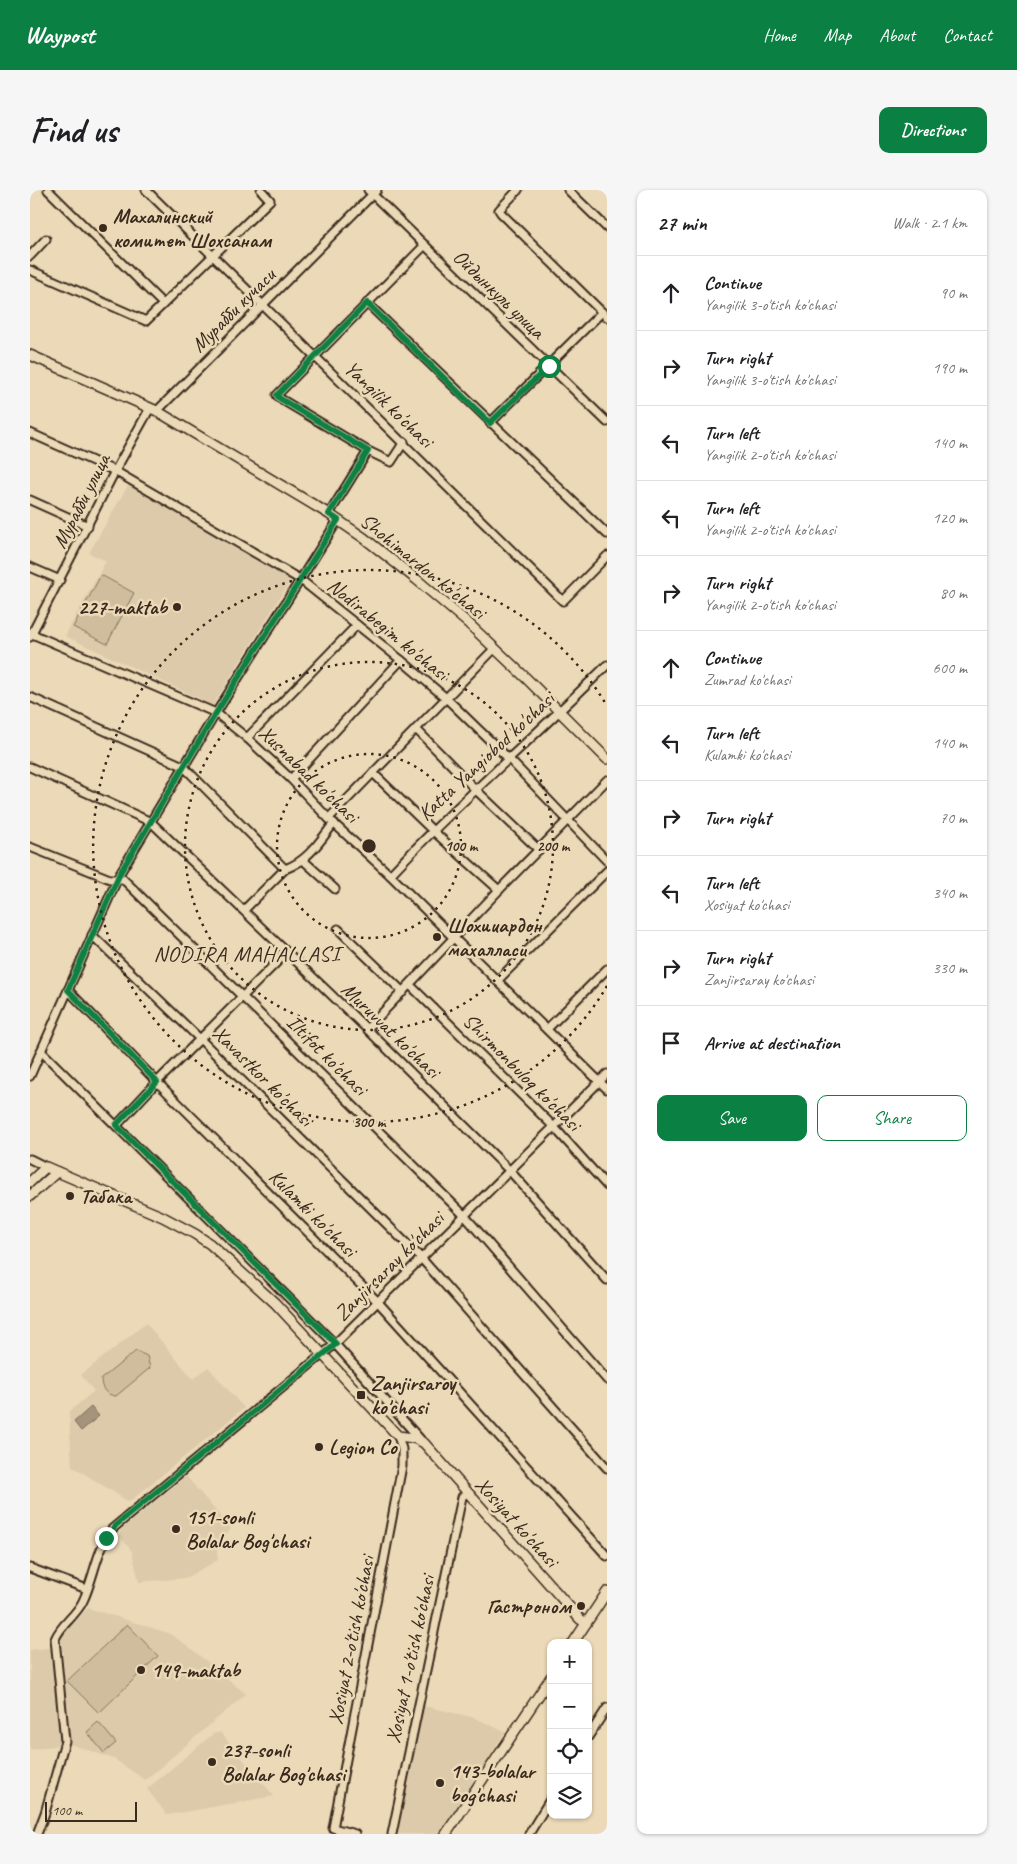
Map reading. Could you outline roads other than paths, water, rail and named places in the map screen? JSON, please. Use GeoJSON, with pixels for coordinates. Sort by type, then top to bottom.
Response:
{"type":"FeatureCollection","features":[{"type":"Feature","properties":{"kind":"main road","name":"Shohimardon ko'chasi"},"geometry":{"type":"LineString","coordinates":[[30,354],[154,410],[338,520],[416,579],[495,648],[607,759]]}},
{"type":"Feature","properties":{"kind":"main road"},"geometry":{"type":"LineString","coordinates":[[30,1182],[46,1167],[163,1217],[203,1238],[275,1303],[398,1436],[414,1438],[424,1443]]}},
{"type":"Feature","properties":{"kind":"main road"},"geometry":{"type":"LineString","coordinates":[[30,1196],[57,1172]]}},
{"type":"Feature","properties":{"kind":"main road","name":"Xosiyat ko'chasi"},"geometry":{"type":"LineString","coordinates":[[424,1443],[574,1612],[586,1623]]}},
{"type":"Feature","properties":{"kind":"main road"},"geometry":{"type":"LineString","coordinates":[[576,1639],[607,1592]]}},
{"type":"Feature","properties":{"kind":"main road"},"geometry":{"type":"LineString","coordinates":[[446,1834],[547,1683]]}},
{"type":"Feature","properties":{"kind":"street"},"geometry":{"type":"LineString","coordinates":[[48,190],[163,304]]}},
{"type":"Feature","properties":{"kind":"street","name":"Yangilik ko'chasi"},"geometry":{"type":"LineString","coordinates":[[146,190],[564,601],[607,556]]}},
{"type":"Feature","properties":{"kind":"street"},"geometry":{"type":"LineString","coordinates":[[30,270],[144,321],[270,200],[261,190]]}},
{"type":"Feature","properties":{"kind":"street"},"geometry":{"type":"LineString","coordinates":[[490,423],[604,314],[501,213],[499,210],[518,190]]}},
{"type":"Feature","properties":{"kind":"street"},"geometry":{"type":"LineString","coordinates":[[568,190],[607,228]]}},
{"type":"Feature","properties":{"kind":"street","name":"Ойдынкуль улица"},"geometry":{"type":"LineString","coordinates":[[372,192],[424,245],[607,422]]}},
{"type":"Feature","properties":{"kind":"street","name":"Мурабби кучаси"},"geometry":{"type":"LineString","coordinates":[[154,410],[263,305],[372,192]]}},
{"type":"Feature","properties":{"kind":"street"},"geometry":{"type":"LineString","coordinates":[[30,256],[46,239]]}},
{"type":"Feature","properties":{"kind":"street"},"geometry":{"type":"LineString","coordinates":[[404,442],[392,462],[368,451],[277,396],[424,245]]}},
{"type":"Feature","properties":{"kind":"street"},"geometry":{"type":"LineString","coordinates":[[367,303],[607,534]]}},
{"type":"Feature","properties":{"kind":"street","name":"Мурабби улица"},"geometry":{"type":"LineString","coordinates":[[30,635],[116,471],[154,410]]}},
{"type":"Feature","properties":{"kind":"street","name":"Nodirabegim ko'chasi"},"geometry":{"type":"LineString","coordinates":[[30,433],[116,471],[301,580],[446,698],[509,759],[607,861]]}},
{"type":"Feature","properties":{"kind":"street"},"geometry":{"type":"LineString","coordinates":[[329,514],[368,451]]}},
{"type":"Feature","properties":{"kind":"street"},"geometry":{"type":"LineString","coordinates":[[30,500],[88,526]]}},
{"type":"Feature","properties":{"kind":"street"},"geometry":{"type":"LineString","coordinates":[[30,1076],[117,879],[183,766],[338,520]]}},
{"type":"Feature","properties":{"kind":"street"},"geometry":{"type":"LineString","coordinates":[[30,567],[60,580]]}},
{"type":"Feature","properties":{"kind":"street"},"geometry":{"type":"LineString","coordinates":[[247,738],[357,625]]}},
{"type":"Feature","properties":{"kind":"street","name":"Xusnabad ko'chasi"},"geometry":{"type":"LineString","coordinates":[[30,635],[216,713],[247,738],[291,779],[607,1089]]}},
{"type":"Feature","properties":{"kind":"street"},"geometry":{"type":"LineString","coordinates":[[244,910],[285,869],[303,860],[317,846],[331,820],[373,773],[495,648]]}},
{"type":"Feature","properties":{"kind":"street"},"geometry":{"type":"LineString","coordinates":[[291,779],[401,660]]}},
{"type":"Feature","properties":{"kind":"street","name":"Katta Yangiobod ko'chasi"},"geometry":{"type":"LineString","coordinates":[[390,875],[432,830],[607,665]]}},
{"type":"Feature","properties":{"kind":"street"},"geometry":{"type":"LineString","coordinates":[[30,698],[183,766],[285,869]]}},
{"type":"Feature","properties":{"kind":"street"},"geometry":{"type":"LineString","coordinates":[[416,729],[539,850]]}},
{"type":"Feature","properties":{"kind":"street","name":"Muruvvat ko'chasi"},"geometry":{"type":"LineString","coordinates":[[30,767],[151,822],[244,910],[510,1172],[607,1280]]}},
{"type":"Feature","properties":{"kind":"street"},"geometry":{"type":"LineString","coordinates":[[373,773],[432,830],[499,890]]}},
{"type":"Feature","properties":{"kind":"street"},"geometry":{"type":"LineString","coordinates":[[367,1030],[499,890],[607,780]]}},
{"type":"Feature","properties":{"kind":"street","name":"Iltifot ko'chasi"},"geometry":{"type":"LineString","coordinates":[[30,847],[110,879],[123,879],[464,1216],[607,1380]]}},
{"type":"Feature","properties":{"kind":"street"},"geometry":{"type":"LineString","coordinates":[[303,860],[335,889]]}},
{"type":"Feature","properties":{"kind":"street"},"geometry":{"type":"LineString","coordinates":[[497,981],[607,870]]}},
{"type":"Feature","properties":{"kind":"street"},"geometry":{"type":"LineString","coordinates":[[338,929],[403,992]]}},
{"type":"Feature","properties":{"kind":"street","name":"Xavastkor ko'chasi"},"geometry":{"type":"LineString","coordinates":[[92,935],[421,1258],[607,1468]]}},
{"type":"Feature","properties":{"kind":"street"},"geometry":{"type":"LineString","coordinates":[[116,1125],[287,952]]}},
{"type":"Feature","properties":{"kind":"street"},"geometry":{"type":"LineString","coordinates":[[547,1029],[607,969]]}},
{"type":"Feature","properties":{"kind":"street","name":"Shirmonbuloq ko'chasi"},"geometry":{"type":"LineString","coordinates":[[410,985],[554,1127],[607,1186]]}},
{"type":"Feature","properties":{"kind":"street","name":"Kulamki ko'chasi"},"geometry":{"type":"LineString","coordinates":[[68,990],[157,1082],[378,1302],[607,1556]]}},
{"type":"Feature","properties":{"kind":"street","name":"Xosiyat ko'chasi"},"geometry":{"type":"LineString","coordinates":[[41,1052],[336,1344],[424,1443]]}},
{"type":"Feature","properties":{"kind":"street","name":"Zanjirsaray ko'chasi"},"geometry":{"type":"LineString","coordinates":[[37,1834],[45,1813],[65,1742],[55,1639],[58,1632],[82,1603],[103,1542],[116,1525],[336,1344],[607,1074]]}},
{"type":"Feature","properties":{"kind":"street"},"geometry":{"type":"LineString","coordinates":[[30,1159],[46,1167]]}},
{"type":"Feature","properties":{"kind":"street","name":"Xosiyat 2-o'tish ko'chasi"},"geometry":{"type":"LineString","coordinates":[[354,1834],[333,1828],[402,1466],[402,1449],[398,1436]]}},
{"type":"Feature","properties":{"kind":"street","name":"Xosiyat 1-o'tish ko'chasi"},"geometry":{"type":"LineString","coordinates":[[392,1834],[460,1506],[462,1497],[467,1492]]}},
{"type":"Feature","properties":{"kind":"street"},"geometry":{"type":"LineString","coordinates":[[30,1568],[87,1588]]}},
{"type":"Feature","properties":{"kind":"street"},"geometry":{"type":"LineString","coordinates":[[592,1731],[607,1708]]}},
{"type":"Feature","properties":{"kind":"street"},"geometry":{"type":"LineString","coordinates":[[529,1834],[547,1805]]}},
{"type":"Feature","properties":{"kind":"place","name":"Махалинский комитет Шохcанам"},"geometry":{"type":"Point","coordinates":[103,228]}},
{"type":"Feature","properties":{"kind":"place","name":"227-maktab"},"geometry":{"type":"Point","coordinates":[177,607]}},
{"type":"Feature","properties":{"kind":"place","name":"Шохииардон махалласи"},"geometry":{"type":"Point","coordinates":[437,937]}},
{"type":"Feature","properties":{"kind":"place","name":"Табака"},"geometry":{"type":"Point","coordinates":[70,1196]}},
{"type":"Feature","properties":{"kind":"place","name":"Zanjirsaroy ko'chasi"},"geometry":{"type":"Point","coordinates":[361,1395]}},
{"type":"Feature","properties":{"kind":"place","name":"Legion Co"},"geometry":{"type":"Point","coordinates":[319,1447]}},
{"type":"Feature","properties":{"kind":"place","name":"151-sonli Bolalar Bog'chasi"},"geometry":{"type":"Point","coordinates":[176,1529]}},
{"type":"Feature","properties":{"kind":"place","name":"Гастроном"},"geometry":{"type":"Point","coordinates":[581,1606]}},
{"type":"Feature","properties":{"kind":"place","name":"149-maktab"},"geometry":{"type":"Point","coordinates":[141,1670]}},
{"type":"Feature","properties":{"kind":"place","name":"237-sonli Bolalar Bog'chasi"},"geometry":{"type":"Point","coordinates":[212,1762]}},
{"type":"Feature","properties":{"kind":"place","name":"143-bolalar bog'chasi"},"geometry":{"type":"Point","coordinates":[440,1783]}},
{"type":"Feature","properties":{"kind":"district","name":"NODIRA MAHALLASI"},"geometry":{"type":"Point","coordinates":[247,953]}}]}
